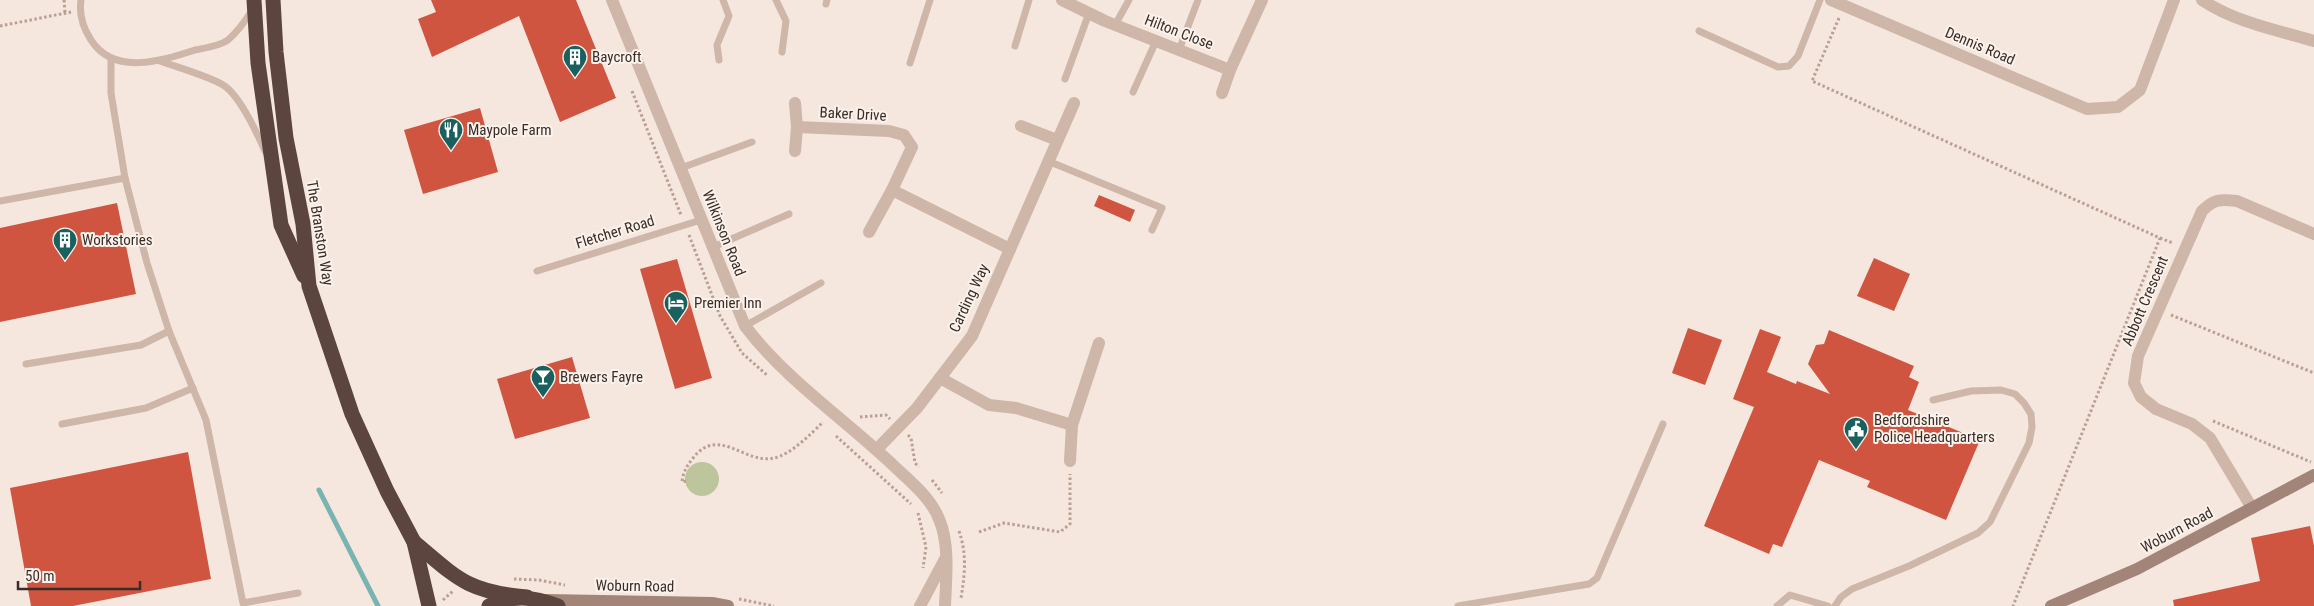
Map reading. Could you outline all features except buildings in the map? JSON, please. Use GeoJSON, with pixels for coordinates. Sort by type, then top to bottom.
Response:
{"type":"FeatureCollection","features":[{"type":"Feature","properties":{"kind":"highway","name":"The Branston Way"},"geometry":{"type":"LineString","coordinates":[[272,0],[286,138],[303,224],[309,286],[352,414],[386,491],[414,542],[428,606]]}},
{"type":"Feature","properties":{"kind":"highway"},"geometry":{"type":"LineString","coordinates":[[254,2],[258,63],[281,225],[309,286]]}},
{"type":"Feature","properties":{"kind":"highway","name":"The Branston Way"},"geometry":{"type":"LineString","coordinates":[[414,542],[463,582],[490,592],[534,598],[558,606]]}},
{"type":"Feature","properties":{"kind":"highway"},"geometry":{"type":"LineString","coordinates":[[489,606],[504,600],[534,598]]}},
{"type":"Feature","properties":{"kind":"main road","name":"Woburn Road"},"geometry":{"type":"LineString","coordinates":[[2051,606],[2137,569],[2314,475]]}},
{"type":"Feature","properties":{"kind":"main road","name":"Woburn Road"},"geometry":{"type":"LineString","coordinates":[[534,598],[712,603],[728,606]]}},
{"type":"Feature","properties":{"kind":"street","name":"Wilkinson Road"},"geometry":{"type":"LineString","coordinates":[[612,0],[745,326],[758,343],[877,449],[921,492],[939,519],[946,556],[945,606]]}},
{"type":"Feature","properties":{"kind":"street","name":"Hilton Close"},"geometry":{"type":"LineString","coordinates":[[1062,0],[1115,25],[1230,70]]}},
{"type":"Feature","properties":{"kind":"street"},"geometry":{"type":"LineString","coordinates":[[1222,93],[1230,70],[1262,0]]}},
{"type":"Feature","properties":{"kind":"street","name":"Dennis Road"},"geometry":{"type":"LineString","coordinates":[[1832,0],[2087,109],[2118,107],[2140,90],[2174,0]]}},
{"type":"Feature","properties":{"kind":"street"},"geometry":{"type":"LineString","coordinates":[[2202,0],[2215,9],[2244,21],[2314,40]]}},
{"type":"Feature","properties":{"kind":"street","name":"Baker Drive"},"geometry":{"type":"LineString","coordinates":[[795,103],[797,127],[795,151]]}},
{"type":"Feature","properties":{"kind":"street","name":"Carding Way"},"geometry":{"type":"LineString","coordinates":[[877,449],[917,408],[972,336],[1074,103]]}},
{"type":"Feature","properties":{"kind":"street"},"geometry":{"type":"LineString","coordinates":[[1021,126],[1057,140]]}},
{"type":"Feature","properties":{"kind":"street","name":"Baker Drive"},"geometry":{"type":"LineString","coordinates":[[797,127],[889,131],[904,135],[912,147],[892,190],[869,232]]}},
{"type":"Feature","properties":{"kind":"street"},"geometry":{"type":"LineString","coordinates":[[892,190],[1010,249]]}},
{"type":"Feature","properties":{"kind":"street","name":"Abbott Crescent"},"geometry":{"type":"LineString","coordinates":[[2252,508],[2210,438],[2192,424],[2156,410],[2141,397],[2134,383],[2138,356],[2202,211],[2211,202],[2224,199],[2236,201],[2314,234]]}},
{"type":"Feature","properties":{"kind":"street"},"geometry":{"type":"LineString","coordinates":[[1070,461],[1072,425],[1099,343]]}},
{"type":"Feature","properties":{"kind":"street"},"geometry":{"type":"LineString","coordinates":[[940,378],[988,405],[1016,408],[1072,425]]}},
{"type":"Feature","properties":{"kind":"street"},"geometry":{"type":"LineString","coordinates":[[920,606],[946,556]]}},
{"type":"Feature","properties":{"kind":"lane"},"geometry":{"type":"LineString","coordinates":[[81,0],[80,11],[85,31],[96,48],[111,60],[139,62],[160,61],[227,40],[247,18],[254,2]]}},
{"type":"Feature","properties":{"kind":"lane"},"geometry":{"type":"LineString","coordinates":[[719,60],[716,45],[730,16],[724,0]]}},
{"type":"Feature","properties":{"kind":"lane"},"geometry":{"type":"LineString","coordinates":[[776,0],[786,21],[782,52]]}},
{"type":"Feature","properties":{"kind":"lane"},"geometry":{"type":"LineString","coordinates":[[910,63],[930,0]]}},
{"type":"Feature","properties":{"kind":"lane"},"geometry":{"type":"LineString","coordinates":[[1015,46],[1029,0]]}},
{"type":"Feature","properties":{"kind":"lane"},"geometry":{"type":"LineString","coordinates":[[1115,25],[1129,0]]}},
{"type":"Feature","properties":{"kind":"lane"},"geometry":{"type":"LineString","coordinates":[[1179,50],[1198,0]]}},
{"type":"Feature","properties":{"kind":"lane"},"geometry":{"type":"LineString","coordinates":[[1699,31],[1778,67],[1789,66],[1798,56],[1820,0]]}},
{"type":"Feature","properties":{"kind":"lane"},"geometry":{"type":"LineString","coordinates":[[1065,79],[1089,13]]}},
{"type":"Feature","properties":{"kind":"lane"},"geometry":{"type":"LineString","coordinates":[[1133,92],[1156,41]]}},
{"type":"Feature","properties":{"kind":"lane"},"geometry":{"type":"LineString","coordinates":[[111,60],[111,93],[125,178],[147,263],[169,331],[206,420],[243,603],[298,592]]}},
{"type":"Feature","properties":{"kind":"lane"},"geometry":{"type":"LineString","coordinates":[[160,61],[193,72],[226,87],[249,118],[272,164]]}},
{"type":"Feature","properties":{"kind":"lane"},"geometry":{"type":"LineString","coordinates":[[681,168],[752,142]]}},
{"type":"Feature","properties":{"kind":"lane"},"geometry":{"type":"LineString","coordinates":[[1048,161],[1162,208],[1152,230]]}},
{"type":"Feature","properties":{"kind":"lane"},"geometry":{"type":"LineString","coordinates":[[0,202],[125,178]]}},
{"type":"Feature","properties":{"kind":"lane"},"geometry":{"type":"LineString","coordinates":[[713,247],[789,214]]}},
{"type":"Feature","properties":{"kind":"lane","name":"Fletcher Road"},"geometry":{"type":"LineString","coordinates":[[537,271],[701,220]]}},
{"type":"Feature","properties":{"kind":"lane"},"geometry":{"type":"LineString","coordinates":[[745,326],[821,283]]}},
{"type":"Feature","properties":{"kind":"lane"},"geometry":{"type":"LineString","coordinates":[[26,364],[141,345],[169,331]]}},
{"type":"Feature","properties":{"kind":"lane"},"geometry":{"type":"LineString","coordinates":[[62,424],[146,408],[193,388]]}},
{"type":"Feature","properties":{"kind":"lane"},"geometry":{"type":"LineString","coordinates":[[1835,606],[1852,589],[1910,566],[1978,533],[1990,522],[2029,443],[2032,427],[2031,414],[2015,394],[2001,390],[1971,391],[1933,400]]}},
{"type":"Feature","properties":{"kind":"lane"},"geometry":{"type":"LineString","coordinates":[[1458,606],[1589,584],[1597,578],[1663,424]]}},
{"type":"Feature","properties":{"kind":"lane"},"geometry":{"type":"LineString","coordinates":[[1777,606],[1790,594],[1828,606]]}},
{"type":"Feature","properties":{"kind":"path"},"geometry":{"type":"LineString","coordinates":[[64,0],[65,13]]}},
{"type":"Feature","properties":{"kind":"path"},"geometry":{"type":"LineString","coordinates":[[1845,6],[1812,81],[2160,238],[2014,606]]}},
{"type":"Feature","properties":{"kind":"path"},"geometry":{"type":"LineString","coordinates":[[0,26],[80,11]]}},
{"type":"Feature","properties":{"kind":"path"},"geometry":{"type":"LineString","coordinates":[[2158,310],[2314,373]]}},
{"type":"Feature","properties":{"kind":"path"},"geometry":{"type":"LineString","coordinates":[[2192,424],[2212,421],[2314,463]]}},
{"type":"Feature","properties":{"kind":"path"},"geometry":{"type":"LineString","coordinates":[[686,481],[682,482],[683,474],[698,452],[715,444],[736,448],[758,460],[775,458],[800,444],[822,423]]}},
{"type":"Feature","properties":{"kind":"path"},"geometry":{"type":"LineString","coordinates":[[979,532],[1004,523],[1060,532],[1070,524],[1070,461]]}},
{"type":"Feature","properties":{"kind":"green space"},"geometry":{"type":"Polygon","coordinates":[[[702,462],[714,467],[719,479],[714,491],[702,496],[690,491],[685,479],[690,467],[702,462]]]}},
{"type":"Feature","properties":{"kind":"waterway"},"geometry":{"type":"LineString","coordinates":[[319,490],[378,606]]}},
{"type":"Feature","properties":{"kind":"place","name":"Baycroft"},"geometry":{"type":"Point","coordinates":[575,78]}},
{"type":"Feature","properties":{"kind":"place","name":"Maypole Farm"},"geometry":{"type":"Point","coordinates":[451,151]}},
{"type":"Feature","properties":{"kind":"place","name":"Workstories"},"geometry":{"type":"Point","coordinates":[65,261]}},
{"type":"Feature","properties":{"kind":"place","name":"Premier Inn"},"geometry":{"type":"Point","coordinates":[676,324]}},
{"type":"Feature","properties":{"kind":"place","name":"Brewers Fayre"},"geometry":{"type":"Point","coordinates":[543,398]}},
{"type":"Feature","properties":{"kind":"place","name":"Bedfordshire Police Headquarters"},"geometry":{"type":"Point","coordinates":[1856,450]}}]}
